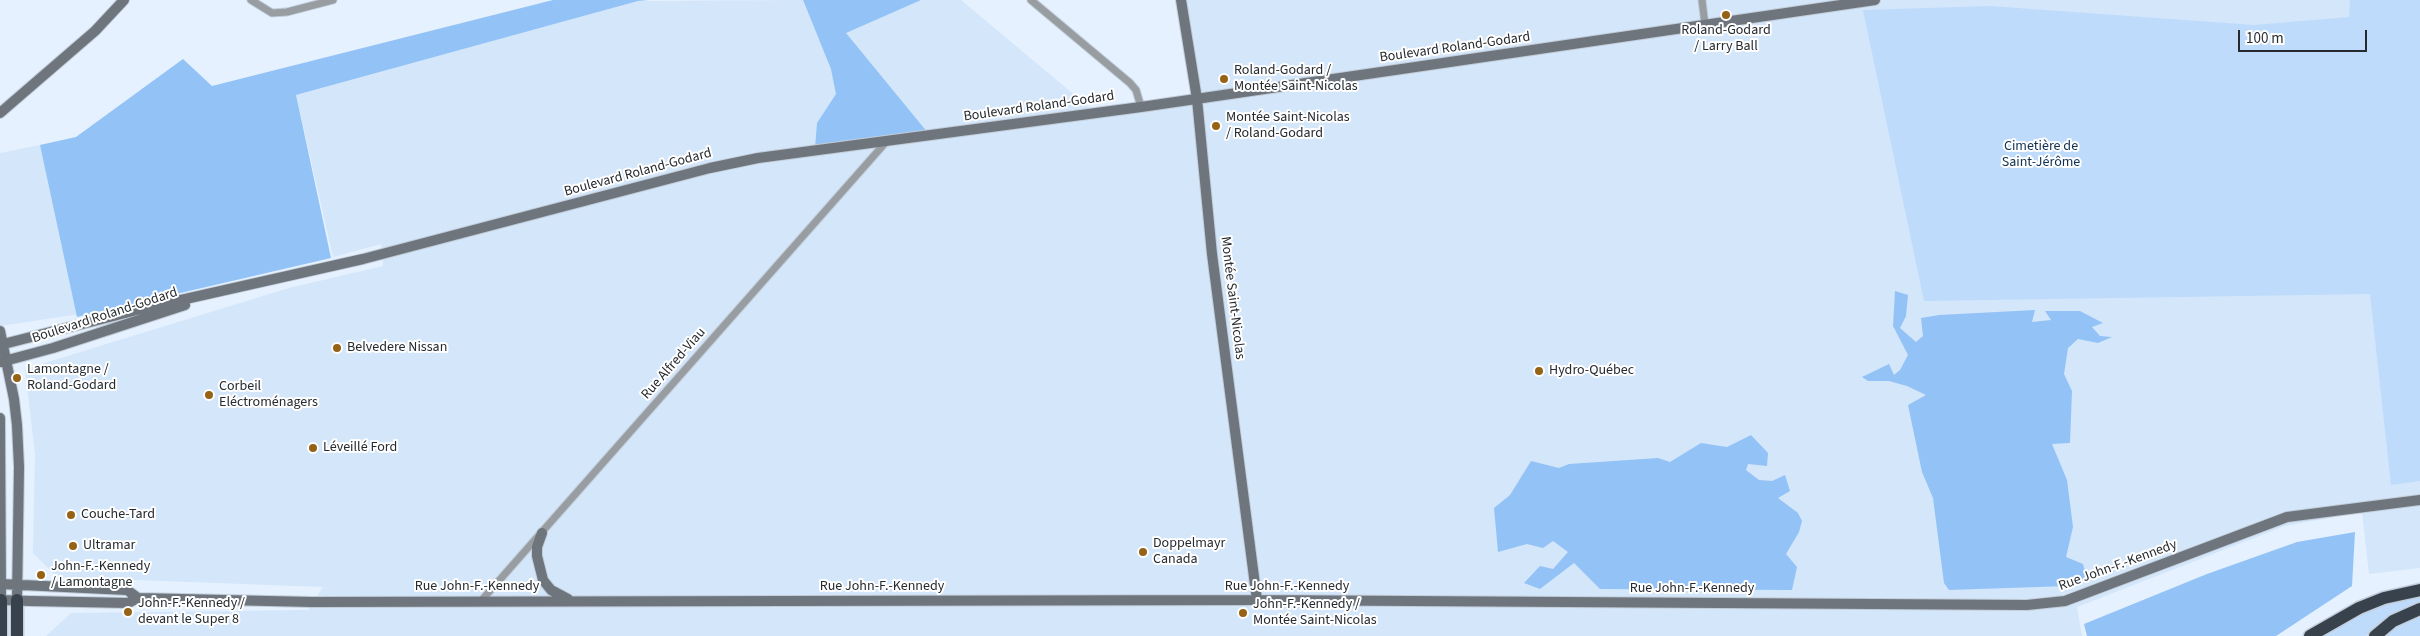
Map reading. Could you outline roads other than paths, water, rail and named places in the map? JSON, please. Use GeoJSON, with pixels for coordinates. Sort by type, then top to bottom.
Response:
{"type":"FeatureCollection","features":[{"type":"Feature","properties":{"kind":"highway"},"geometry":{"type":"LineString","coordinates":[[2310,636],[2359,608],[2384,598],[2420,590]]}},
{"type":"Feature","properties":{"kind":"highway"},"geometry":{"type":"LineString","coordinates":[[1,600],[1,636]]}},
{"type":"Feature","properties":{"kind":"highway"},"geometry":{"type":"LineString","coordinates":[[17,600],[17,636]]}},
{"type":"Feature","properties":{"kind":"highway"},"geometry":{"type":"LineString","coordinates":[[2375,636],[2393,621],[2420,609]]}},
{"type":"Feature","properties":{"kind":"street"},"geometry":{"type":"LineString","coordinates":[[0,113],[95,31],[124,0]]}},
{"type":"Feature","properties":{"kind":"street"},"geometry":{"type":"LineString","coordinates":[[251,0],[272,13],[287,12],[333,0]]}},
{"type":"Feature","properties":{"kind":"street"},"geometry":{"type":"LineString","coordinates":[[1031,0],[1130,83],[1136,90],[1140,107]]}},
{"type":"Feature","properties":{"kind":"street","name":"Montée Saint-Nicolas"},"geometry":{"type":"LineString","coordinates":[[1181,0],[1197,99],[1212,254],[1257,600]]}},
{"type":"Feature","properties":{"kind":"street"},"geometry":{"type":"LineString","coordinates":[[1702,0],[1705,25]]}},
{"type":"Feature","properties":{"kind":"street","name":"Boulevard Roland-Godard"},"geometry":{"type":"LineString","coordinates":[[1,345],[141,309],[217,294],[363,260],[710,168],[758,158],[1197,99],[1876,0]]}},
{"type":"Feature","properties":{"kind":"street","name":"Rue Alfred-Viau"},"geometry":{"type":"LineString","coordinates":[[481,601],[886,142]]}},
{"type":"Feature","properties":{"kind":"street","name":"Boulevard Roland-Godard"},"geometry":{"type":"LineString","coordinates":[[3,361],[145,320],[217,294]]}},
{"type":"Feature","properties":{"kind":"street"},"geometry":{"type":"LineString","coordinates":[[0,331],[3,361],[14,399],[18,458],[17,600]]}},
{"type":"Feature","properties":{"kind":"street"},"geometry":{"type":"LineString","coordinates":[[0,418],[1,600]]}},
{"type":"Feature","properties":{"kind":"street","name":"Rue John-F.-Kennedy"},"geometry":{"type":"LineString","coordinates":[[1,600],[128,604],[138,598],[312,602],[1257,600],[2027,605],[2065,601],[2074,598],[2287,517],[2420,500]]}},
{"type":"Feature","properties":{"kind":"street"},"geometry":{"type":"LineString","coordinates":[[542,534],[537,547],[537,556],[543,580],[551,590],[571,601]]}},
{"type":"Feature","properties":{"kind":"street","name":"Rue John-F.-Kennedy"},"geometry":{"type":"LineString","coordinates":[[1,584],[127,590],[138,598]]}},
{"type":"Feature","properties":{"kind":"place","name":"Roland-Godard / Larry Ball"},"geometry":{"type":"Point","coordinates":[1726,15]}},
{"type":"Feature","properties":{"kind":"place","name":"Roland-Godard / Montée Saint-Nicolas"},"geometry":{"type":"Point","coordinates":[1224,79]}},
{"type":"Feature","properties":{"kind":"place","name":"Montée Saint-Nicolas / Roland-Godard"},"geometry":{"type":"Point","coordinates":[1216,126]}},
{"type":"Feature","properties":{"kind":"place","name":"Belvedere Nissan"},"geometry":{"type":"Point","coordinates":[337,348]}},
{"type":"Feature","properties":{"kind":"place","name":"Hydro-Québec"},"geometry":{"type":"Point","coordinates":[1539,371]}},
{"type":"Feature","properties":{"kind":"place","name":"Lamontagne / Roland-Godard"},"geometry":{"type":"Point","coordinates":[17,378]}},
{"type":"Feature","properties":{"kind":"place","name":"Corbeil Eléctroménagers"},"geometry":{"type":"Point","coordinates":[209,395]}},
{"type":"Feature","properties":{"kind":"place","name":"Léveillé Ford"},"geometry":{"type":"Point","coordinates":[313,448]}},
{"type":"Feature","properties":{"kind":"place","name":"Couche-Tard"},"geometry":{"type":"Point","coordinates":[71,515]}},
{"type":"Feature","properties":{"kind":"place","name":"Ultramar"},"geometry":{"type":"Point","coordinates":[73,546]}},
{"type":"Feature","properties":{"kind":"place","name":"Doppelmayr Canada"},"geometry":{"type":"Point","coordinates":[1143,552]}},
{"type":"Feature","properties":{"kind":"place","name":"John-F.-Kennedy / Lamontagne"},"geometry":{"type":"Point","coordinates":[41,575]}},
{"type":"Feature","properties":{"kind":"place","name":"John-F.-Kennedy / devant le Super 8"},"geometry":{"type":"Point","coordinates":[128,612]}},
{"type":"Feature","properties":{"kind":"place","name":"John-F.-Kennedy / Montée Saint-Nicolas"},"geometry":{"type":"Point","coordinates":[1243,613]}},
{"type":"Feature","properties":{"kind":"park label","name":"Cimetière de Saint-Jérôme"},"geometry":{"type":"Point","coordinates":[2041,156]}}]}
